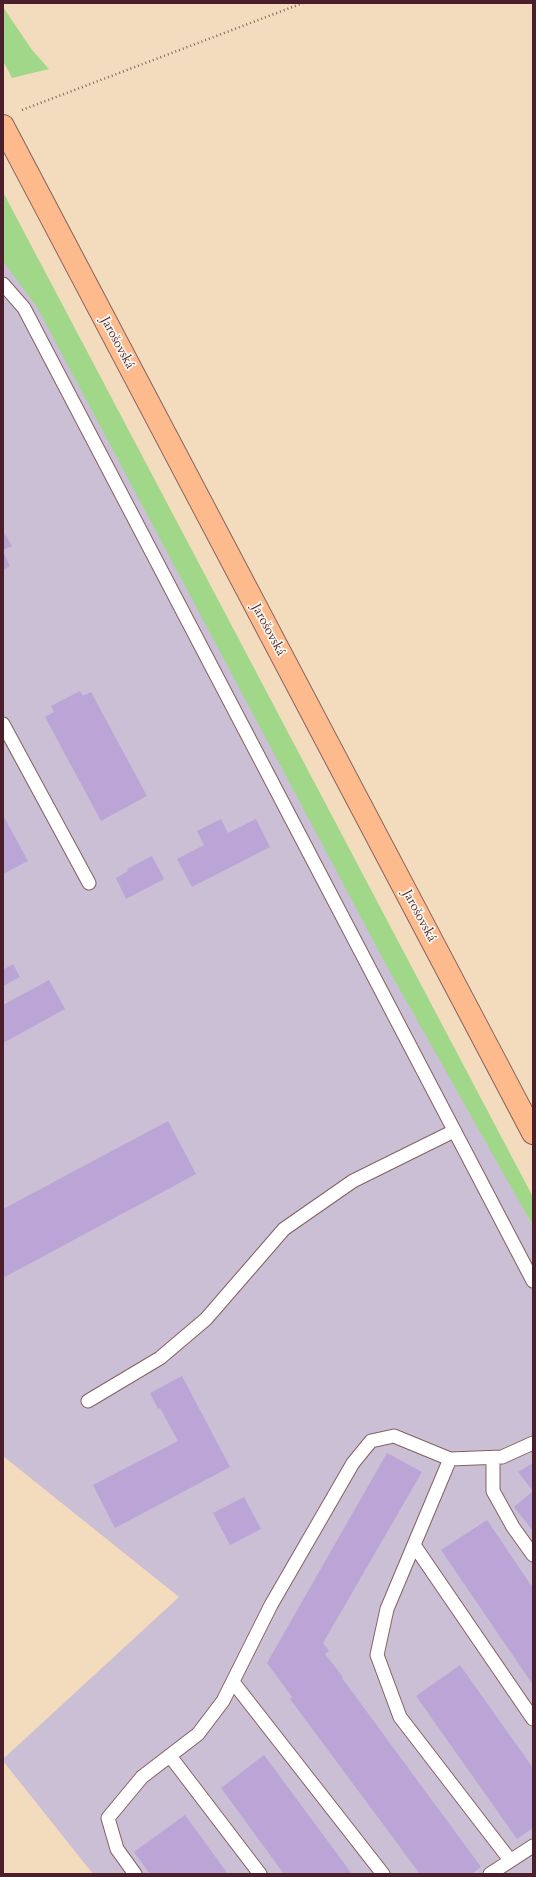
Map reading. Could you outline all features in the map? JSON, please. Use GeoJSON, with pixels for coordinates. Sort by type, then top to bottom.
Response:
{"type":"FeatureCollection","features":[{"type":"Feature","properties":{"kind":"main road","name":"Jarošovská"},"geometry":{"type":"LineString","coordinates":[[10,119],[533,1133]]}},
{"type":"Feature","properties":{"kind":"lane"},"geometry":{"type":"LineString","coordinates":[[3,284],[24,308],[533,1281]]}},
{"type":"Feature","properties":{"kind":"lane"},"geometry":{"type":"LineString","coordinates":[[3,724],[89,882]]}},
{"type":"Feature","properties":{"kind":"lane"},"geometry":{"type":"LineString","coordinates":[[88,1401],[160,1358],[206,1319],[284,1229],[353,1181],[454,1131]]}},
{"type":"Feature","properties":{"kind":"lane"},"geometry":{"type":"LineString","coordinates":[[135,1874],[117,1849],[108,1818],[142,1777],[198,1734],[223,1701],[270,1605],[353,1463],[371,1441],[394,1436],[450,1460],[502,1457],[533,1442]]}},
{"type":"Feature","properties":{"kind":"lane"},"geometry":{"type":"LineString","coordinates":[[493,1458],[494,1490],[513,1527],[533,1555]]}},
{"type":"Feature","properties":{"kind":"lane"},"geometry":{"type":"LineString","coordinates":[[450,1460],[387,1609],[376,1655],[400,1717],[510,1860]]}},
{"type":"Feature","properties":{"kind":"lane"},"geometry":{"type":"LineString","coordinates":[[414,1545],[533,1719]]}},
{"type":"Feature","properties":{"kind":"lane"},"geometry":{"type":"LineString","coordinates":[[233,1682],[383,1874]]}},
{"type":"Feature","properties":{"kind":"lane"},"geometry":{"type":"LineString","coordinates":[[170,1756],[260,1874]]}},
{"type":"Feature","properties":{"kind":"lane"},"geometry":{"type":"LineString","coordinates":[[490,1874],[533,1846]]}},
{"type":"Feature","properties":{"kind":"path"},"geometry":{"type":"LineString","coordinates":[[10,119],[303,3]]}},
{"type":"Feature","properties":{"kind":"shaded area"},"geometry":{"type":"Polygon","coordinates":[[[3,210],[533,1227],[533,1874],[93,1874],[3,1761],[3,1759],[179,1597],[3,1456],[3,210]]]}},
{"type":"Feature","properties":{"kind":"green space"},"geometry":{"type":"Polygon","coordinates":[[[3,7],[32,50],[49,69],[12,78],[3,61],[3,7]]]}},
{"type":"Feature","properties":{"kind":"green space"},"geometry":{"type":"Polygon","coordinates":[[[3,192],[533,1197],[533,1226],[389,970],[37,307],[3,261],[3,192]]]}},
{"type":"Feature","properties":{"kind":"building"},"geometry":{"type":"Polygon","coordinates":[[[3,531],[12,546],[3,550],[3,531]]]}},
{"type":"Feature","properties":{"kind":"building"},"geometry":{"type":"Polygon","coordinates":[[[3,552],[10,566],[3,570],[3,552]]]}},
{"type":"Feature","properties":{"kind":"building"},"geometry":{"type":"Polygon","coordinates":[[[80,691],[83,696],[91,692],[147,796],[101,821],[45,717],[54,712],[51,706],[80,691]]]}},
{"type":"Feature","properties":{"kind":"building"},"geometry":{"type":"Polygon","coordinates":[[[3,815],[28,861],[3,874],[3,815]]]}},
{"type":"Feature","properties":{"kind":"building"},"geometry":{"type":"Polygon","coordinates":[[[221,819],[228,833],[256,819],[270,847],[192,887],[177,859],[204,845],[197,831],[221,819]]]}},
{"type":"Feature","properties":{"kind":"building"},"geometry":{"type":"Polygon","coordinates":[[[152,856],[164,879],[126,899],[116,878],[128,871],[127,869],[152,856]]]}},
{"type":"Feature","properties":{"kind":"building"},"geometry":{"type":"Polygon","coordinates":[[[13,964],[20,977],[3,986],[3,970],[13,964]]]}},
{"type":"Feature","properties":{"kind":"building"},"geometry":{"type":"Polygon","coordinates":[[[49,980],[65,1009],[3,1043],[3,1005],[49,980]]]}},
{"type":"Feature","properties":{"kind":"building"},"geometry":{"type":"Polygon","coordinates":[[[168,1121],[196,1174],[5,1277],[3,1273],[3,1209],[168,1121]]]}},
{"type":"Feature","properties":{"kind":"building"},"geometry":{"type":"Polygon","coordinates":[[[182,1376],[230,1467],[115,1528],[93,1485],[178,1441],[150,1393],[182,1376]]]}},
{"type":"Feature","properties":{"kind":"building"},"geometry":{"type":"Polygon","coordinates":[[[387,1453],[422,1472],[323,1643],[329,1651],[325,1654],[481,1867],[472,1874],[420,1874],[290,1699],[292,1697],[267,1663],[387,1453]]]}},
{"type":"Feature","properties":{"kind":"building"},"geometry":{"type":"Polygon","coordinates":[[[533,1463],[533,1491],[518,1472],[533,1463]]]}},
{"type":"Feature","properties":{"kind":"building"},"geometry":{"type":"Polygon","coordinates":[[[533,1491],[533,1531],[514,1507],[533,1491]]]}},
{"type":"Feature","properties":{"kind":"building"},"geometry":{"type":"Polygon","coordinates":[[[244,1497],[261,1529],[230,1545],[213,1513],[244,1497]]]}},
{"type":"Feature","properties":{"kind":"building"},"geometry":{"type":"Polygon","coordinates":[[[487,1520],[533,1588],[533,1685],[441,1550],[487,1520]]]}},
{"type":"Feature","properties":{"kind":"building"},"geometry":{"type":"Polygon","coordinates":[[[460,1665],[533,1768],[533,1828],[517,1839],[416,1696],[460,1665]]]}},
{"type":"Feature","properties":{"kind":"building"},"geometry":{"type":"Polygon","coordinates":[[[264,1755],[352,1874],[284,1874],[221,1788],[264,1755]]]}},
{"type":"Feature","properties":{"kind":"building"},"geometry":{"type":"Polygon","coordinates":[[[185,1815],[228,1874],[150,1874],[134,1852],[185,1815]]]}}]}
